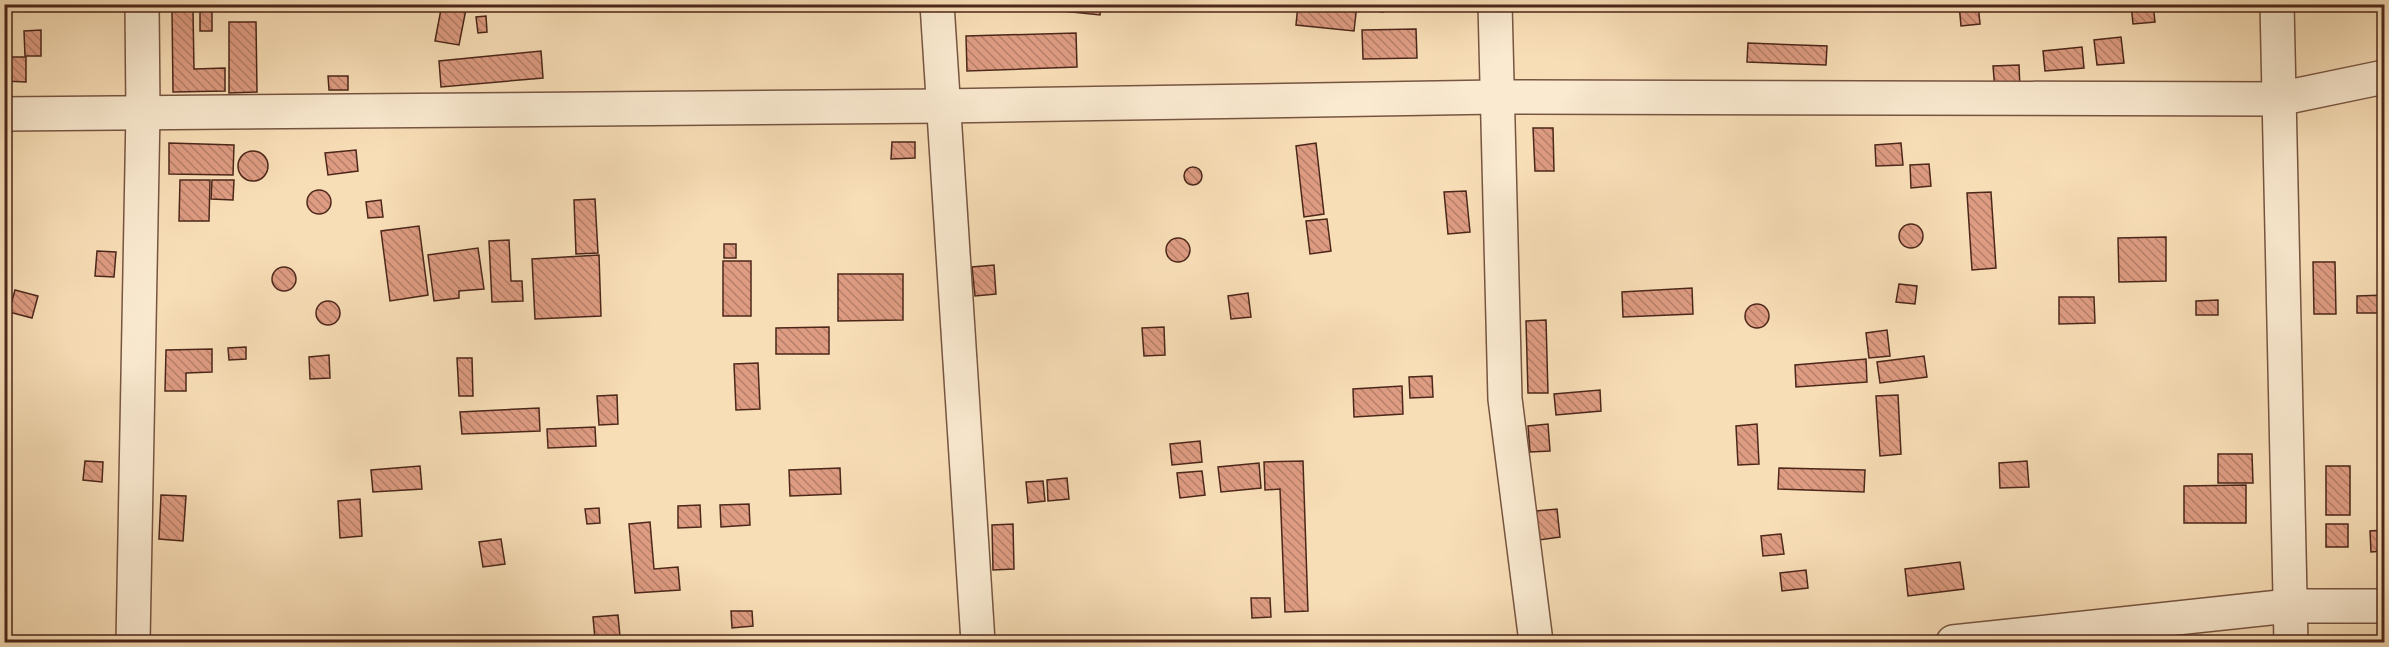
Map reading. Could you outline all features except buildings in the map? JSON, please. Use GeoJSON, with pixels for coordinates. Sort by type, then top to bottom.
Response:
{"type":"FeatureCollection","features":[{"type":"Feature","properties":{"kind":"street"},"geometry":{"type":"LineString","coordinates":[[133,642],[143,112],[142,4]]}},
{"type":"Feature","properties":{"kind":"street"},"geometry":{"type":"LineString","coordinates":[[937,4],[978,642]]}},
{"type":"Feature","properties":{"kind":"street"},"geometry":{"type":"LineString","coordinates":[[1496,4],[1505,399],[1536,642]]}},
{"type":"Feature","properties":{"kind":"street"},"geometry":{"type":"LineString","coordinates":[[2277,4],[2291,642]]}},
{"type":"Feature","properties":{"kind":"street"},"geometry":{"type":"LineString","coordinates":[[4,114],[943,106],[1497,97],[2278,99],[2385,77]]}},
{"type":"Feature","properties":{"kind":"street"},"geometry":{"type":"LineString","coordinates":[[1953,642],[2289,606],[2385,606]]}}]}
